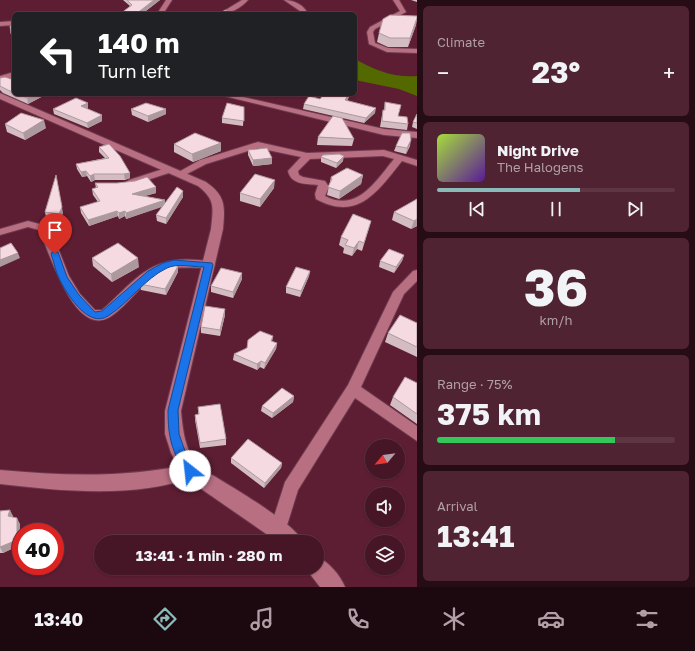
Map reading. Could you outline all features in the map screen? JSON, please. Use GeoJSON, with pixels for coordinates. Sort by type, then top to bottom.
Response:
{"type":"FeatureCollection","features":[{"type":"Feature","properties":{"kind":"street"},"geometry":{"type":"LineString","coordinates":[[161,12],[168,0]]}},
{"type":"Feature","properties":{"kind":"street"},"geometry":{"type":"LineString","coordinates":[[226,12],[241,4],[245,0]]}},
{"type":"Feature","properties":{"kind":"street"},"geometry":{"type":"LineString","coordinates":[[287,0],[304,12]]}},
{"type":"Feature","properties":{"kind":"street"},"geometry":{"type":"LineString","coordinates":[[396,0],[403,12],[372,28],[370,32],[372,44],[387,50],[417,51]]}},
{"type":"Feature","properties":{"kind":"street"},"geometry":{"type":"LineString","coordinates":[[0,24],[12,23]]}},
{"type":"Feature","properties":{"kind":"street"},"geometry":{"type":"LineString","coordinates":[[1,78],[12,75]]}},
{"type":"Feature","properties":{"kind":"street"},"geometry":{"type":"LineString","coordinates":[[0,96],[175,172],[207,187],[217,195],[219,200],[217,229],[173,410],[174,434],[180,453],[190,471],[285,535]]}},
{"type":"Feature","properties":{"kind":"street"},"geometry":{"type":"LineString","coordinates":[[229,96],[384,132],[417,135]]}},
{"type":"Feature","properties":{"kind":"street"},"geometry":{"type":"LineString","coordinates":[[120,184],[175,172],[258,145],[307,156],[376,152],[401,157],[417,163]]}},
{"type":"Feature","properties":{"kind":"street"},"geometry":{"type":"LineString","coordinates":[[307,156],[293,171],[294,176],[300,180],[322,183],[324,187],[320,194],[320,198],[334,204],[348,206],[358,203],[371,191],[401,157]]}},
{"type":"Feature","properties":{"kind":"street"},"geometry":{"type":"LineString","coordinates":[[0,232],[28,224],[37,225],[43,228],[51,243],[63,277],[89,313],[95,315],[104,314],[151,273],[166,265],[174,263],[209,265]]}},
{"type":"Feature","properties":{"kind":"street"},"geometry":{"type":"LineString","coordinates":[[278,529],[291,487],[353,389],[399,292],[417,274]]}},
{"type":"Feature","properties":{"kind":"street"},"geometry":{"type":"LineString","coordinates":[[353,389],[417,434]]}},
{"type":"Feature","properties":{"kind":"street"},"geometry":{"type":"LineString","coordinates":[[0,477],[57,483],[116,482],[150,480],[190,471]]}},
{"type":"Feature","properties":{"kind":"street"},"geometry":{"type":"LineString","coordinates":[[324,575],[334,587]]}},
{"type":"Feature","properties":{"kind":"green space"},"geometry":{"type":"Polygon","coordinates":[[[357,60],[369,67],[384,72],[400,76],[417,76],[417,96],[399,89],[357,80],[357,60]]]}},
{"type":"Feature","properties":{"kind":"building"},"geometry":{"type":"Polygon","coordinates":[[[127,0],[154,0],[139,12],[123,12],[132,5],[127,0]]]}},
{"type":"Feature","properties":{"kind":"building"},"geometry":{"type":"Polygon","coordinates":[[[390,15],[417,16],[410,38],[390,38],[379,33],[383,19],[390,15]]]}},
{"type":"Feature","properties":{"kind":"building"},"geometry":{"type":"Polygon","coordinates":[[[10,26],[12,26],[12,34],[11,34],[10,26]]]}},
{"type":"Feature","properties":{"kind":"building"},"geometry":{"type":"Polygon","coordinates":[[[5,77],[12,79],[12,92],[0,86],[0,78],[5,77]]]}},
{"type":"Feature","properties":{"kind":"building"},"geometry":{"type":"Polygon","coordinates":[[[309,96],[320,99],[322,96],[348,96],[345,100],[376,108],[366,118],[304,104],[309,96]]]}},
{"type":"Feature","properties":{"kind":"building"},"geometry":{"type":"Polygon","coordinates":[[[76,98],[88,103],[81,106],[102,115],[87,123],[53,109],[76,98]]]}},
{"type":"Feature","properties":{"kind":"building"},"geometry":{"type":"Polygon","coordinates":[[[385,102],[401,105],[398,116],[407,117],[408,124],[382,121],[383,110],[385,110],[385,102]]]}},
{"type":"Feature","properties":{"kind":"building"},"geometry":{"type":"Polygon","coordinates":[[[146,103],[166,109],[148,116],[131,109],[146,103]]]}},
{"type":"Feature","properties":{"kind":"building"},"geometry":{"type":"Polygon","coordinates":[[[227,103],[244,107],[244,121],[222,118],[227,103]]]}},
{"type":"Feature","properties":{"kind":"building"},"geometry":{"type":"Polygon","coordinates":[[[21,113],[44,120],[23,133],[5,124],[21,113]]]}},
{"type":"Feature","properties":{"kind":"building"},"geometry":{"type":"Polygon","coordinates":[[[417,114],[417,123],[413,122],[417,114]]]}},
{"type":"Feature","properties":{"kind":"building"},"geometry":{"type":"Polygon","coordinates":[[[333,116],[342,118],[354,139],[318,137],[333,116]]]}},
{"type":"Feature","properties":{"kind":"building"},"geometry":{"type":"Polygon","coordinates":[[[195,133],[221,143],[192,154],[174,144],[195,133]]]}},
{"type":"Feature","properties":{"kind":"building"},"geometry":{"type":"Polygon","coordinates":[[[402,133],[410,133],[411,140],[407,148],[396,146],[402,133]]]}},
{"type":"Feature","properties":{"kind":"building"},"geometry":{"type":"Polygon","coordinates":[[[109,144],[120,156],[130,173],[94,174],[90,176],[86,171],[81,172],[76,164],[109,158],[99,147],[109,144]]]}},
{"type":"Feature","properties":{"kind":"building"},"geometry":{"type":"Polygon","coordinates":[[[267,148],[272,158],[253,160],[248,150],[267,148]]]}},
{"type":"Feature","properties":{"kind":"building"},"geometry":{"type":"Polygon","coordinates":[[[339,154],[344,156],[337,163],[321,157],[323,155],[339,154]]]}},
{"type":"Feature","properties":{"kind":"building"},"geometry":{"type":"Polygon","coordinates":[[[347,168],[363,175],[340,191],[328,187],[332,179],[331,177],[347,168]]]}},
{"type":"Feature","properties":{"kind":"building"},"geometry":{"type":"Polygon","coordinates":[[[255,174],[275,180],[260,199],[240,193],[255,174]]]}},
{"type":"Feature","properties":{"kind":"building"},"geometry":{"type":"Polygon","coordinates":[[[56,175],[62,207],[59,214],[45,212],[56,175]]]}},
{"type":"Feature","properties":{"kind":"building"},"geometry":{"type":"Polygon","coordinates":[[[147,177],[156,187],[132,194],[165,200],[126,213],[125,211],[119,213],[117,211],[88,220],[80,207],[100,201],[92,189],[98,187],[95,183],[135,181],[147,177]]]}},
{"type":"Feature","properties":{"kind":"building"},"geometry":{"type":"Polygon","coordinates":[[[177,187],[183,191],[166,218],[156,215],[177,187]]]}},
{"type":"Feature","properties":{"kind":"building"},"geometry":{"type":"Polygon","coordinates":[[[417,199],[417,219],[414,221],[394,212],[417,199]]]}},
{"type":"Feature","properties":{"kind":"building"},"geometry":{"type":"Polygon","coordinates":[[[353,214],[371,221],[364,243],[359,241],[354,248],[345,245],[348,240],[341,237],[353,214]]]}},
{"type":"Feature","properties":{"kind":"building"},"geometry":{"type":"Polygon","coordinates":[[[11,243],[18,253],[0,260],[0,248],[11,243]]]}},
{"type":"Feature","properties":{"kind":"building"},"geometry":{"type":"Polygon","coordinates":[[[118,243],[138,258],[111,274],[92,258],[118,243]]]}},
{"type":"Feature","properties":{"kind":"building"},"geometry":{"type":"Polygon","coordinates":[[[389,249],[404,255],[396,267],[380,261],[389,249]]]}},
{"type":"Feature","properties":{"kind":"building"},"geometry":{"type":"Polygon","coordinates":[[[170,264],[178,266],[165,289],[140,284],[163,267],[170,264]]]}},
{"type":"Feature","properties":{"kind":"building"},"geometry":{"type":"Polygon","coordinates":[[[296,267],[310,271],[301,291],[286,287],[296,267]]]}},
{"type":"Feature","properties":{"kind":"building"},"geometry":{"type":"Polygon","coordinates":[[[221,268],[242,273],[233,292],[211,286],[221,268]]]}},
{"type":"Feature","properties":{"kind":"building"},"geometry":{"type":"Polygon","coordinates":[[[205,306],[225,309],[220,330],[201,327],[205,306]]]}},
{"type":"Feature","properties":{"kind":"building"},"geometry":{"type":"Polygon","coordinates":[[[400,315],[417,323],[417,347],[388,333],[400,315]]]}},
{"type":"Feature","properties":{"kind":"building"},"geometry":{"type":"Polygon","coordinates":[[[260,331],[273,336],[271,341],[277,343],[265,363],[261,361],[257,364],[234,354],[247,348],[248,340],[260,331]]]}},
{"type":"Feature","properties":{"kind":"building"},"geometry":{"type":"Polygon","coordinates":[[[405,377],[417,383],[417,414],[393,397],[405,377]]]}},
{"type":"Feature","properties":{"kind":"building"},"geometry":{"type":"Polygon","coordinates":[[[282,388],[294,396],[273,413],[262,406],[282,388]]]}},
{"type":"Feature","properties":{"kind":"building"},"geometry":{"type":"Polygon","coordinates":[[[220,404],[226,439],[200,443],[195,415],[199,414],[198,407],[220,404]]]}},
{"type":"Feature","properties":{"kind":"building"},"geometry":{"type":"Polygon","coordinates":[[[248,439],[282,463],[265,483],[231,458],[248,439]]]}},
{"type":"Feature","properties":{"kind":"building"},"geometry":{"type":"Polygon","coordinates":[[[10,510],[8,516],[17,518],[17,523],[12,523],[12,542],[0,547],[0,511],[10,510]]]}},
{"type":"Feature","properties":{"kind":"route"},"geometry":{"type":"LineString","coordinates":[[55,254],[63,277],[76,297],[89,313],[95,315],[104,314],[115,306],[151,273],[166,265],[174,263],[209,265],[173,410],[174,434],[180,453],[190,471]]}}]}
